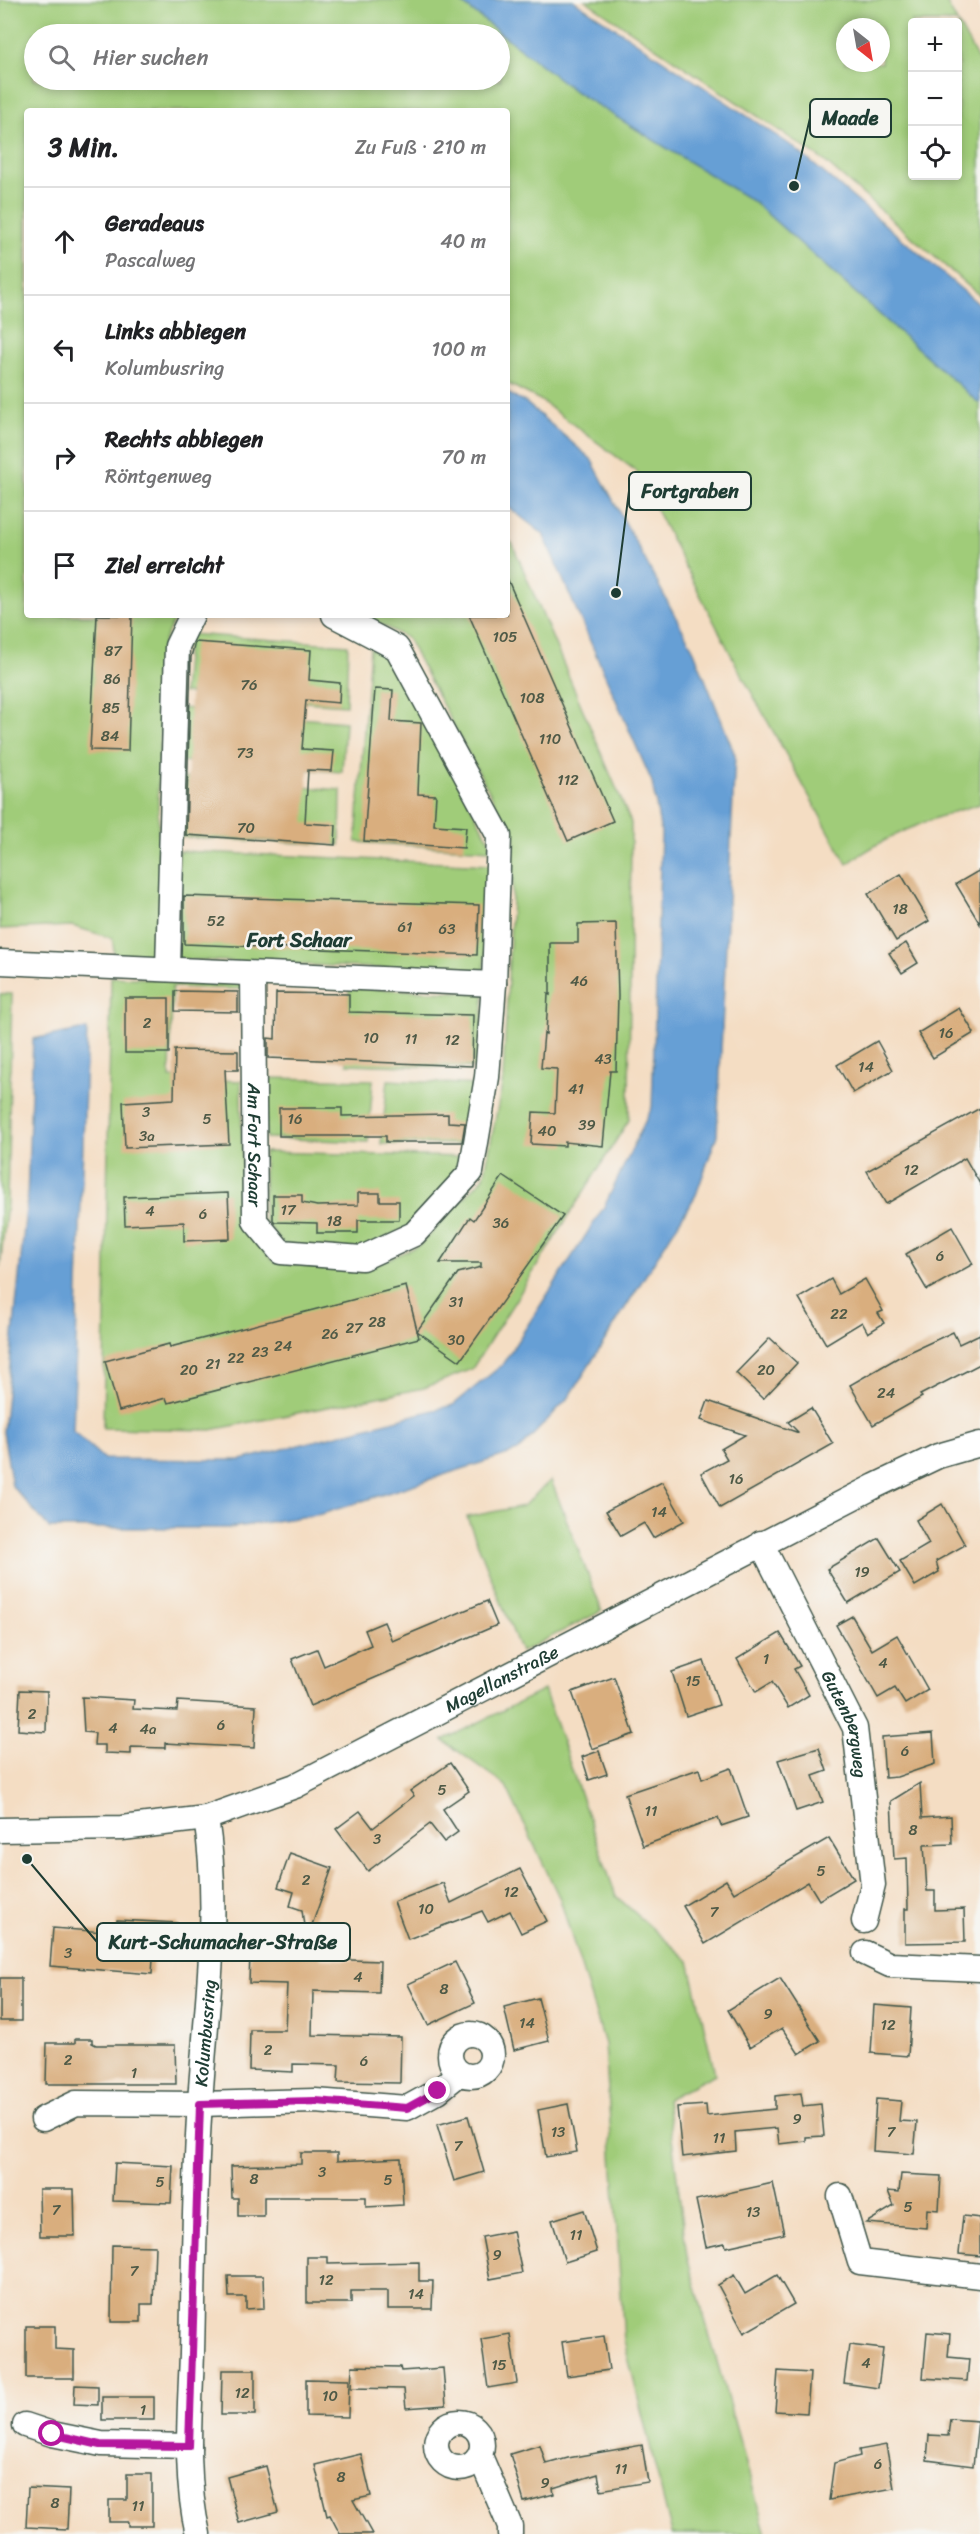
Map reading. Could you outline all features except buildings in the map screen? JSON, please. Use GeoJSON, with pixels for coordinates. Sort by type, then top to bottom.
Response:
{"type":"FeatureCollection","features":[{"type":"Feature","properties":{"kind":"street"},"geometry":{"type":"LineString","coordinates":[[168,968],[177,646],[191,618]]}},
{"type":"Feature","properties":{"kind":"street","name":"Am Fort Schaar"},"geometry":{"type":"LineString","coordinates":[[253,974],[255,1221],[280,1252],[362,1258],[414,1234],[471,1172],[487,1077],[494,984],[500,836],[397,648],[340,618]]}},
{"type":"Feature","properties":{"kind":"street"},"geometry":{"type":"LineString","coordinates":[[0,962],[494,984]]}},
{"type":"Feature","properties":{"kind":"street","name":"Magellanstraße"},"geometry":{"type":"LineString","coordinates":[[0,1830],[122,1828],[206,1818],[295,1786],[567,1647],[761,1543],[938,1456],[980,1444]]}},
{"type":"Feature","properties":{"kind":"street","name":"Gutenbergweg"},"geometry":{"type":"LineString","coordinates":[[761,1543],[855,1728],[873,1885],[864,1921]]}},
{"type":"Feature","properties":{"kind":"street","name":"Kolumbusring"},"geometry":{"type":"LineString","coordinates":[[198,2534],[192,2512],[189,2446],[200,2104],[213,1948],[212,1859],[206,1818]]}},
{"type":"Feature","properties":{"kind":"street"},"geometry":{"type":"LineString","coordinates":[[865,1953],[890,1965],[980,1969]]}},
{"type":"Feature","properties":{"kind":"street"},"geometry":{"type":"LineString","coordinates":[[43,2119],[76,2103],[200,2104],[315,2101],[407,2108],[438,2091],[459,2074]]}},
{"type":"Feature","properties":{"kind":"street"},"geometry":{"type":"LineString","coordinates":[[840,2196],[860,2262],[980,2276]]}},
{"type":"Feature","properties":{"kind":"street"},"geometry":{"type":"LineString","coordinates":[[26,2425],[52,2434],[100,2445],[189,2446]]}},
{"type":"Feature","properties":{"kind":"street"},"geometry":{"type":"LineString","coordinates":[[480,2456],[510,2526],[510,2534]]}},
{"type":"Feature","properties":{"kind":"green space"},"geometry":{"type":"Polygon","coordinates":[[[0,0],[458,0],[489,24],[24,24],[24,90],[510,90],[510,41],[576,92],[754,202],[980,404],[980,804],[911,828],[878,844],[847,864],[739,670],[636,471],[540,400],[510,385],[510,108],[24,108],[24,618],[175,618],[163,643],[158,790],[160,960],[115,957],[112,938],[72,926],[0,929],[0,0]]]}},
{"type":"Feature","properties":{"kind":"green space"},"geometry":{"type":"Polygon","coordinates":[[[585,0],[945,0],[955,18],[908,18],[908,180],[962,180],[962,30],[980,64],[980,296],[823,160],[585,0]]]}},
{"type":"Feature","properties":{"kind":"green space"},"geometry":{"type":"Polygon","coordinates":[[[510,542],[512,543],[631,823],[629,1120],[472,1369],[424,1388],[211,1430],[103,1428],[111,977],[246,982],[245,989],[172,987],[170,1078],[241,1081],[243,1227],[274,1262],[360,1272],[420,1245],[484,1177],[503,1080],[515,840],[407,638],[369,618],[510,618],[510,542]]]}},
{"type":"Feature","properties":{"kind":"green space"},"geometry":{"type":"Polygon","coordinates":[[[188,634],[348,645],[346,705],[183,693],[188,634]]]}},
{"type":"Feature","properties":{"kind":"green space"},"geometry":{"type":"Polygon","coordinates":[[[370,648],[393,660],[490,842],[490,850],[356,842],[370,648]]]}},
{"type":"Feature","properties":{"kind":"green space"},"geometry":{"type":"Polygon","coordinates":[[[181,708],[345,722],[342,772],[178,761],[181,708]]]}},
{"type":"Feature","properties":{"kind":"green space"},"geometry":{"type":"Polygon","coordinates":[[[181,778],[341,790],[340,845],[180,837],[181,778]]]}},
{"type":"Feature","properties":{"kind":"green space"},"geometry":{"type":"Polygon","coordinates":[[[179,851],[490,865],[484,973],[176,959],[179,851]]]}},
{"type":"Feature","properties":{"kind":"green space"},"geometry":{"type":"Polygon","coordinates":[[[349,988],[484,993],[479,1068],[347,1064],[349,988]]]}},
{"type":"Feature","properties":{"kind":"green space"},"geometry":{"type":"Polygon","coordinates":[[[0,994],[12,994],[7,1204],[0,1267],[0,994]]]}},
{"type":"Feature","properties":{"kind":"green space"},"geometry":{"type":"Polygon","coordinates":[[[266,1078],[373,1080],[368,1142],[266,1138],[266,1078]]]}},
{"type":"Feature","properties":{"kind":"green space"},"geometry":{"type":"Polygon","coordinates":[[[388,1080],[478,1085],[471,1144],[381,1144],[388,1080]]]}},
{"type":"Feature","properties":{"kind":"green space"},"geometry":{"type":"Polygon","coordinates":[[[264,1152],[466,1157],[463,1169],[408,1227],[361,1250],[283,1244],[264,1220],[264,1152]]]}},
{"type":"Feature","properties":{"kind":"green space"},"geometry":{"type":"Polygon","coordinates":[[[551,1480],[602,1611],[521,1652],[467,1517],[523,1506],[551,1480]]]}},
{"type":"Feature","properties":{"kind":"green space"},"geometry":{"type":"Polygon","coordinates":[[[544,1690],[616,1896],[689,1961],[715,2074],[667,2099],[687,2256],[766,2534],[672,2534],[624,2341],[605,2044],[560,1899],[506,1786],[443,1740],[544,1690]]]}},
{"type":"Feature","properties":{"kind":"water"},"geometry":{"type":"Polygon","coordinates":[[[458,0],[573,0],[792,146],[980,305],[980,404],[754,202],[576,92],[510,41],[510,24],[489,24],[458,0]]]}},
{"type":"Feature","properties":{"kind":"water"},"geometry":{"type":"Polygon","coordinates":[[[510,394],[525,402],[591,459],[694,651],[735,755],[717,1135],[696,1195],[570,1396],[518,1451],[322,1514],[229,1528],[49,1528],[12,1486],[3,1432],[27,1199],[33,1039],[87,1029],[73,1431],[104,1459],[241,1460],[453,1405],[502,1365],[604,1207],[652,1107],[661,833],[652,782],[543,534],[510,508],[510,394]]]}},
{"type":"Feature","properties":{"kind":"place","name":"Maade"},"geometry":{"type":"Point","coordinates":[794,186]}},
{"type":"Feature","properties":{"kind":"place","name":"Fortgraben"},"geometry":{"type":"Point","coordinates":[616,593]}},
{"type":"Feature","properties":{"kind":"place","name":"Kurt-Schumacher-Straße"},"geometry":{"type":"Point","coordinates":[27,1859]}},
{"type":"Feature","properties":{"kind":"district","name":"Fort Schaar"},"geometry":{"type":"Point","coordinates":[299,940]}},
{"type":"Feature","properties":{"kind":"route"},"geometry":{"type":"LineString","coordinates":[[52,2434],[100,2445],[189,2446],[200,2104],[315,2101],[407,2108],[438,2091]]}}]}
